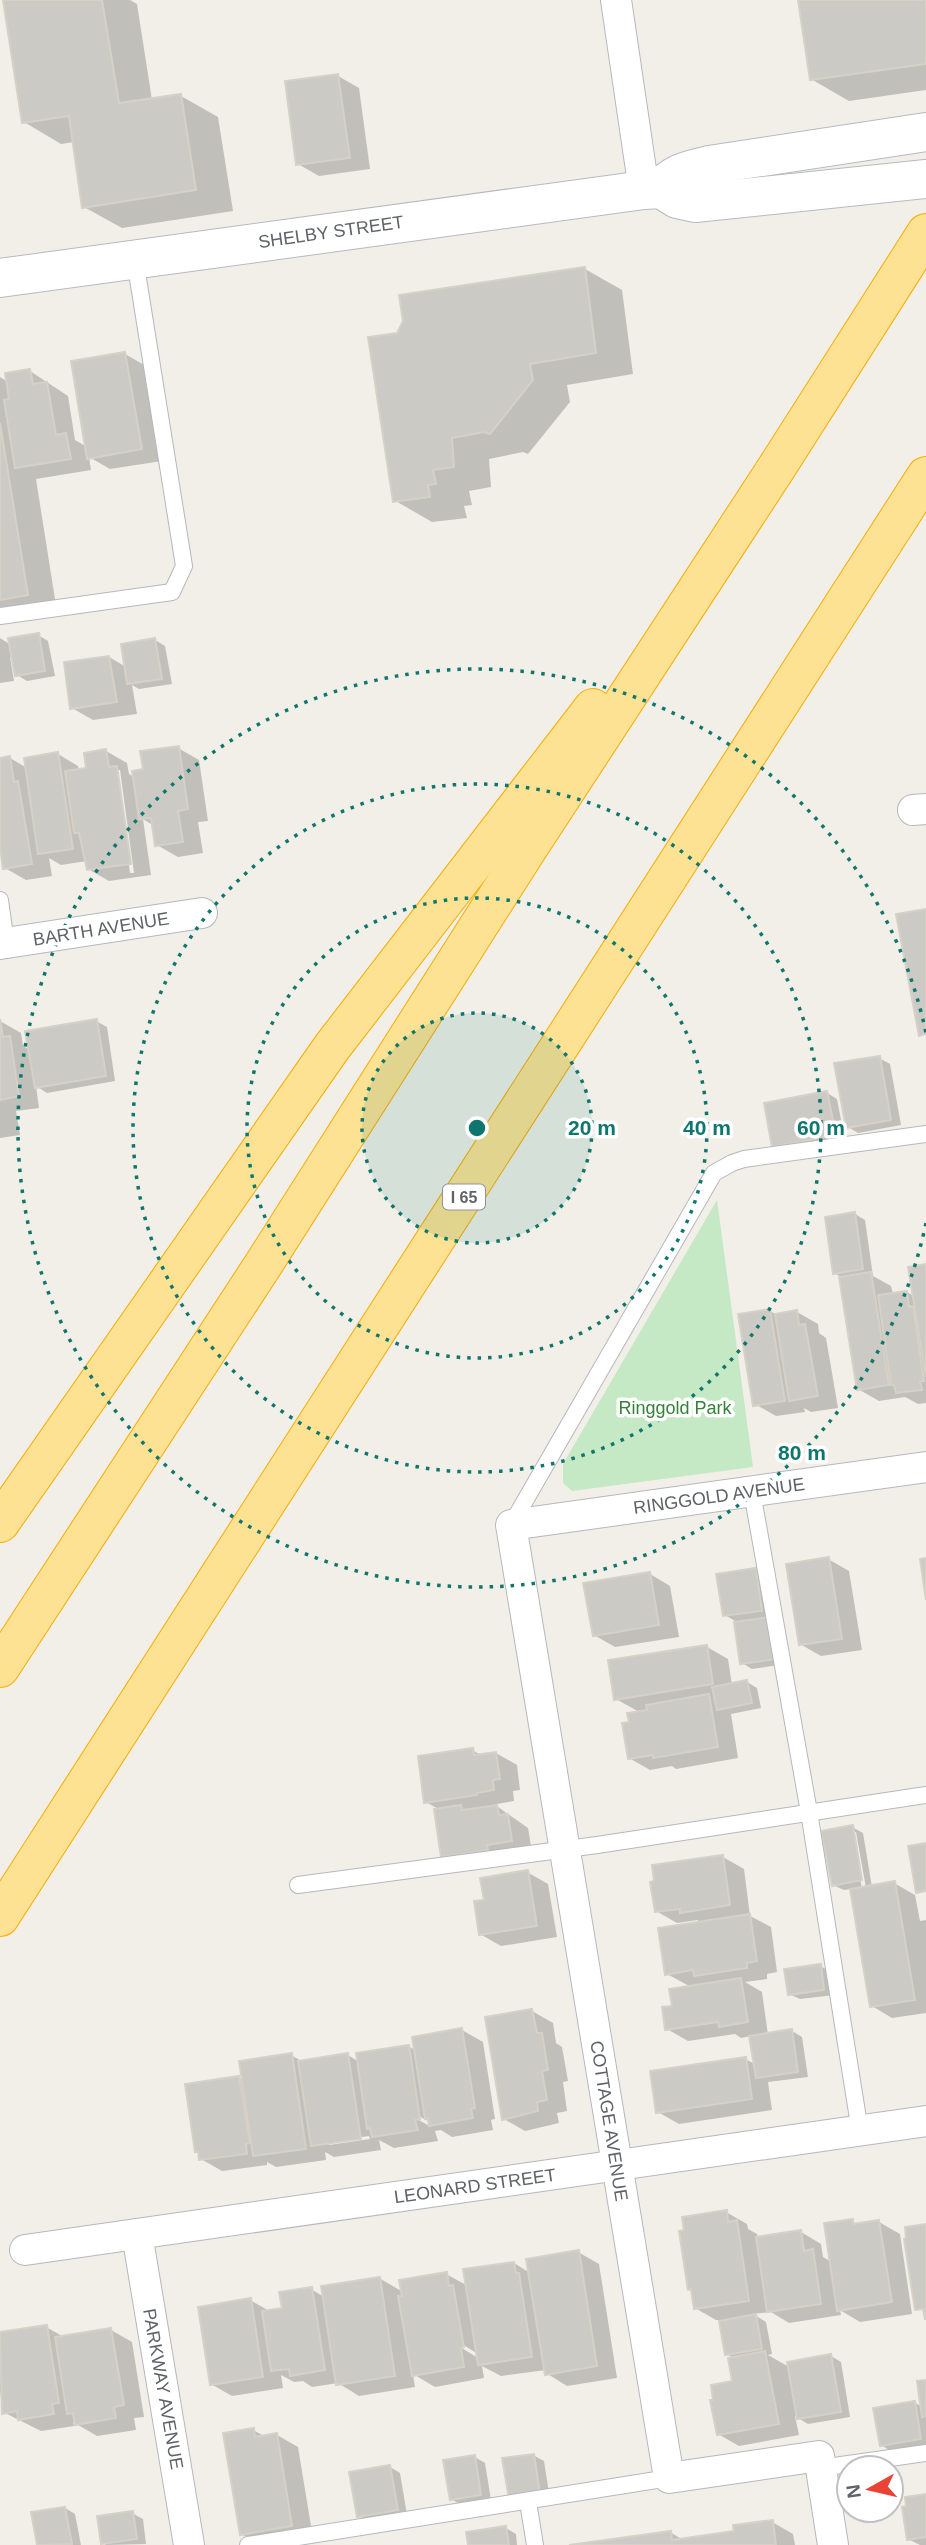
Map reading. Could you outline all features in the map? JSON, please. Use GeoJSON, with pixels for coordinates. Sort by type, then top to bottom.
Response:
{"type":"FeatureCollection","features":[{"type":"Feature","properties":{"kind":"highway"},"geometry":{"type":"LineString","coordinates":[[0,1668],[256,1277],[525,853],[926,233]]}},
{"type":"Feature","properties":{"kind":"highway"},"geometry":{"type":"LineString","coordinates":[[0,1523],[332,1047],[775,470]]}},
{"type":"Feature","properties":{"kind":"highway","name":"I 65"},"geometry":{"type":"LineString","coordinates":[[0,1917],[926,475]]}},
{"type":"Feature","properties":{"kind":"main road","name":"SHELBY STREET"},"geometry":{"type":"LineString","coordinates":[[0,278],[653,189],[683,171],[709,165],[926,132]]}},
{"type":"Feature","properties":{"kind":"main road"},"geometry":{"type":"LineString","coordinates":[[653,189],[695,203],[926,179]]}},
{"type":"Feature","properties":{"kind":"street"},"geometry":{"type":"LineString","coordinates":[[616,0],[653,189]]}},
{"type":"Feature","properties":{"kind":"street","name":"BARTH AVENUE"},"geometry":{"type":"LineString","coordinates":[[3,943],[202,913]]}},
{"type":"Feature","properties":{"kind":"street","name":"RINGGOLD AVENUE"},"geometry":{"type":"LineString","coordinates":[[512,1525],[926,1467]]}},
{"type":"Feature","properties":{"kind":"street","name":"COTTAGE AVENUE"},"geometry":{"type":"LineString","coordinates":[[512,1525],[668,2478]]}},
{"type":"Feature","properties":{"kind":"street","name":"LEONARD STREET"},"geometry":{"type":"LineString","coordinates":[[24,2250],[926,2121]]}},
{"type":"Feature","properties":{"kind":"street","name":"PARKWAY AVENUE"},"geometry":{"type":"LineString","coordinates":[[137,2234],[189,2545]]}},
{"type":"Feature","properties":{"kind":"street"},"geometry":{"type":"LineString","coordinates":[[668,2478],[818,2456],[832,2545]]}},
{"type":"Feature","properties":{"kind":"lane"},"geometry":{"type":"LineString","coordinates":[[0,616],[172,592],[184,566],[135,259]]}},
{"type":"Feature","properties":{"kind":"lane"},"geometry":{"type":"LineString","coordinates":[[0,900],[3,943]]}},
{"type":"Feature","properties":{"kind":"lane"},"geometry":{"type":"LineString","coordinates":[[512,1525],[714,1173],[744,1159],[926,1134]]}},
{"type":"Feature","properties":{"kind":"lane"},"geometry":{"type":"LineString","coordinates":[[752,1492],[809,1812],[860,2130]]}},
{"type":"Feature","properties":{"kind":"lane"},"geometry":{"type":"LineString","coordinates":[[298,1885],[565,1849],[926,1795]]}},
{"type":"Feature","properties":{"kind":"lane"},"geometry":{"type":"LineString","coordinates":[[820,2468],[926,2453]]}},
{"type":"Feature","properties":{"kind":"lane"},"geometry":{"type":"LineString","coordinates":[[247,2545],[668,2478]]}},
{"type":"Feature","properties":{"kind":"lane"},"geometry":{"type":"LineString","coordinates":[[528,2502],[535,2545]]}},
{"type":"Feature","properties":{"kind":"green space","name":"Ringgold Park"},"geometry":{"type":"Polygon","coordinates":[[[717,1200],[753,1467],[572,1491],[563,1483],[563,1464],[717,1200]]]}},
{"type":"Feature","properties":{"kind":"building"},"geometry":{"type":"Polygon","coordinates":[[[3,0],[102,0],[119,103],[181,94],[196,190],[82,208],[69,116],[22,123],[3,0]]]}},
{"type":"Feature","properties":{"kind":"building"},"geometry":{"type":"Polygon","coordinates":[[[798,0],[926,0],[926,64],[810,80],[798,0]]]}},
{"type":"Feature","properties":{"kind":"building"},"geometry":{"type":"Polygon","coordinates":[[[338,74],[350,158],[296,165],[285,81],[338,74]]]}},
{"type":"Feature","properties":{"kind":"building"},"geometry":{"type":"Polygon","coordinates":[[[585,267],[596,353],[530,364],[533,380],[490,434],[484,432],[452,438],[454,467],[433,470],[436,484],[428,485],[430,497],[393,502],[368,337],[397,333],[403,321],[399,295],[585,267]]]}},
{"type":"Feature","properties":{"kind":"building"},"geometry":{"type":"Polygon","coordinates":[[[125,352],[142,449],[87,459],[71,361],[125,352]]]}},
{"type":"Feature","properties":{"kind":"building"},"geometry":{"type":"Polygon","coordinates":[[[30,369],[33,384],[47,382],[56,435],[66,433],[71,459],[15,468],[4,400],[9,399],[5,373],[30,369]]]}},
{"type":"Feature","properties":{"kind":"building"},"geometry":{"type":"Polygon","coordinates":[[[0,423],[28,595],[0,600],[0,423]]]}},
{"type":"Feature","properties":{"kind":"building"},"geometry":{"type":"Polygon","coordinates":[[[39,633],[45,671],[15,676],[8,638],[39,633]]]}},
{"type":"Feature","properties":{"kind":"building"},"geometry":{"type":"Polygon","coordinates":[[[155,638],[162,679],[127,684],[121,644],[155,638]]]}},
{"type":"Feature","properties":{"kind":"building"},"geometry":{"type":"Polygon","coordinates":[[[109,656],[117,702],[70,709],[64,662],[109,656]]]}},
{"type":"Feature","properties":{"kind":"building"},"geometry":{"type":"Polygon","coordinates":[[[179,746],[188,809],[178,811],[183,842],[155,846],[151,818],[139,819],[132,771],[143,769],[140,751],[179,746]]]}},
{"type":"Feature","properties":{"kind":"building"},"geometry":{"type":"Polygon","coordinates":[[[106,749],[109,767],[117,766],[131,864],[87,870],[79,833],[74,833],[65,771],[86,768],[84,753],[106,749]]]}},
{"type":"Feature","properties":{"kind":"building"},"geometry":{"type":"Polygon","coordinates":[[[58,752],[73,849],[38,854],[24,758],[58,752]]]}},
{"type":"Feature","properties":{"kind":"building"},"geometry":{"type":"Polygon","coordinates":[[[10,756],[14,782],[18,781],[32,864],[3,869],[0,847],[0,758],[10,756]]]}},
{"type":"Feature","properties":{"kind":"building"},"geometry":{"type":"Polygon","coordinates":[[[926,909],[926,1034],[919,1036],[896,914],[926,909]]]}},
{"type":"Feature","properties":{"kind":"building"},"geometry":{"type":"Polygon","coordinates":[[[0,1019],[3,1037],[10,1036],[19,1096],[0,1100],[0,1019]]]}},
{"type":"Feature","properties":{"kind":"building"},"geometry":{"type":"Polygon","coordinates":[[[97,1019],[106,1076],[35,1088],[25,1031],[97,1019]]]}},
{"type":"Feature","properties":{"kind":"building"},"geometry":{"type":"Polygon","coordinates":[[[880,1056],[891,1120],[846,1128],[834,1063],[880,1056]]]}},
{"type":"Feature","properties":{"kind":"building"},"geometry":{"type":"Polygon","coordinates":[[[827,1091],[836,1135],[772,1147],[764,1103],[827,1091]]]}},
{"type":"Feature","properties":{"kind":"building"},"geometry":{"type":"Polygon","coordinates":[[[855,1212],[863,1269],[833,1274],[825,1217],[855,1212]]]}},
{"type":"Feature","properties":{"kind":"building"},"geometry":{"type":"Polygon","coordinates":[[[926,1264],[926,1377],[908,1267],[926,1264]]]}},
{"type":"Feature","properties":{"kind":"building"},"geometry":{"type":"Polygon","coordinates":[[[871,1272],[889,1385],[857,1390],[839,1277],[871,1272]]]}},
{"type":"Feature","properties":{"kind":"building"},"geometry":{"type":"Polygon","coordinates":[[[907,1291],[909,1307],[913,1306],[924,1381],[920,1381],[922,1390],[896,1393],[894,1385],[891,1385],[878,1295],[907,1291]]]}},
{"type":"Feature","properties":{"kind":"building"},"geometry":{"type":"Polygon","coordinates":[[[770,1309],[785,1401],[753,1406],[738,1314],[770,1309]]]}},
{"type":"Feature","properties":{"kind":"building"},"geometry":{"type":"Polygon","coordinates":[[[797,1310],[799,1325],[805,1324],[818,1396],[789,1401],[775,1314],[797,1310]]]}},
{"type":"Feature","properties":{"kind":"building"},"geometry":{"type":"Polygon","coordinates":[[[829,1557],[842,1639],[799,1645],[786,1564],[829,1557]]]}},
{"type":"Feature","properties":{"kind":"building"},"geometry":{"type":"Polygon","coordinates":[[[926,1558],[926,1600],[920,1559],[926,1558]]]}},
{"type":"Feature","properties":{"kind":"building"},"geometry":{"type":"Polygon","coordinates":[[[756,1568],[762,1611],[723,1616],[716,1574],[756,1568]]]}},
{"type":"Feature","properties":{"kind":"building"},"geometry":{"type":"Polygon","coordinates":[[[650,1572],[659,1625],[593,1636],[583,1583],[650,1572]]]}},
{"type":"Feature","properties":{"kind":"building"},"geometry":{"type":"Polygon","coordinates":[[[769,1617],[776,1659],[740,1664],[734,1622],[769,1617]]]}},
{"type":"Feature","properties":{"kind":"building"},"geometry":{"type":"Polygon","coordinates":[[[707,1645],[713,1684],[614,1700],[608,1660],[707,1645]]]}},
{"type":"Feature","properties":{"kind":"building"},"geometry":{"type":"Polygon","coordinates":[[[747,1680],[752,1703],[717,1710],[712,1687],[747,1680]]]}},
{"type":"Feature","properties":{"kind":"building"},"geometry":{"type":"Polygon","coordinates":[[[709,1694],[718,1747],[653,1758],[653,1755],[628,1759],[622,1723],[629,1722],[627,1713],[647,1710],[646,1705],[709,1694]]]}},
{"type":"Feature","properties":{"kind":"building"},"geometry":{"type":"Polygon","coordinates":[[[473,1748],[474,1755],[496,1752],[500,1779],[493,1780],[494,1790],[424,1803],[418,1756],[473,1748]]]}},
{"type":"Feature","properties":{"kind":"building"},"geometry":{"type":"Polygon","coordinates":[[[461,1805],[462,1810],[497,1805],[499,1815],[508,1814],[512,1841],[487,1845],[488,1850],[441,1857],[434,1809],[461,1805]]]}},
{"type":"Feature","properties":{"kind":"building"},"geometry":{"type":"Polygon","coordinates":[[[853,1825],[862,1880],[832,1886],[821,1831],[853,1825]]]}},
{"type":"Feature","properties":{"kind":"building"},"geometry":{"type":"Polygon","coordinates":[[[926,1843],[926,1891],[916,1893],[908,1846],[926,1843]]]}},
{"type":"Feature","properties":{"kind":"building"},"geometry":{"type":"Polygon","coordinates":[[[723,1855],[730,1905],[680,1913],[680,1909],[655,1912],[650,1882],[654,1881],[652,1865],[723,1855]]]}},
{"type":"Feature","properties":{"kind":"building"},"geometry":{"type":"Polygon","coordinates":[[[528,1870],[537,1926],[479,1935],[474,1901],[484,1900],[480,1878],[528,1870]]]}},
{"type":"Feature","properties":{"kind":"building"},"geometry":{"type":"Polygon","coordinates":[[[895,1881],[915,2000],[870,2007],[850,1889],[895,1881]]]}},
{"type":"Feature","properties":{"kind":"building"},"geometry":{"type":"Polygon","coordinates":[[[750,1914],[757,1961],[747,1963],[747,1968],[694,1976],[693,1970],[665,1975],[658,1928],[750,1914]]]}},
{"type":"Feature","properties":{"kind":"building"},"geometry":{"type":"Polygon","coordinates":[[[821,1964],[824,1990],[788,1995],[784,1969],[821,1964]]]}},
{"type":"Feature","properties":{"kind":"building"},"geometry":{"type":"Polygon","coordinates":[[[741,1978],[748,2022],[719,2027],[718,2022],[665,2030],[662,2007],[672,2006],[669,1989],[741,1978]]]}},
{"type":"Feature","properties":{"kind":"building"},"geometry":{"type":"Polygon","coordinates":[[[532,2009],[537,2033],[542,2033],[548,2070],[542,2071],[547,2100],[537,2102],[538,2111],[502,2120],[485,2017],[532,2009]]]}},
{"type":"Feature","properties":{"kind":"building"},"geometry":{"type":"Polygon","coordinates":[[[462,2028],[475,2108],[471,2109],[473,2118],[429,2126],[428,2118],[425,2119],[412,2037],[462,2028]]]}},
{"type":"Feature","properties":{"kind":"building"},"geometry":{"type":"Polygon","coordinates":[[[792,2029],[798,2072],[756,2078],[749,2036],[792,2029]]]}},
{"type":"Feature","properties":{"kind":"building"},"geometry":{"type":"Polygon","coordinates":[[[409,2045],[420,2119],[415,2120],[418,2130],[372,2137],[370,2128],[367,2129],[356,2053],[409,2045]]]}},
{"type":"Feature","properties":{"kind":"building"},"geometry":{"type":"Polygon","coordinates":[[[292,2053],[306,2149],[253,2156],[239,2061],[292,2053]]]}},
{"type":"Feature","properties":{"kind":"building"},"geometry":{"type":"Polygon","coordinates":[[[348,2053],[361,2139],[311,2146],[298,2061],[348,2053]]]}},
{"type":"Feature","properties":{"kind":"building"},"geometry":{"type":"Polygon","coordinates":[[[746,2057],[752,2099],[656,2113],[650,2071],[746,2057]]]}},
{"type":"Feature","properties":{"kind":"building"},"geometry":{"type":"Polygon","coordinates":[[[239,2076],[250,2143],[246,2144],[247,2154],[199,2160],[198,2152],[195,2152],[185,2084],[239,2076]]]}},
{"type":"Feature","properties":{"kind":"building"},"geometry":{"type":"Polygon","coordinates":[[[727,2210],[728,2222],[737,2220],[749,2301],[694,2309],[691,2289],[688,2290],[679,2231],[684,2230],[682,2217],[727,2210]]]}},
{"type":"Feature","properties":{"kind":"building"},"geometry":{"type":"Polygon","coordinates":[[[853,2219],[853,2224],[879,2220],[892,2302],[837,2311],[824,2223],[853,2219]]]}},
{"type":"Feature","properties":{"kind":"building"},"geometry":{"type":"Polygon","coordinates":[[[926,2224],[925,2319],[923,2309],[915,2310],[904,2239],[905,2227],[926,2224]]]}},
{"type":"Feature","properties":{"kind":"building"},"geometry":{"type":"Polygon","coordinates":[[[801,2230],[804,2251],[813,2249],[821,2304],[767,2312],[756,2237],[801,2230]]]}},
{"type":"Feature","properties":{"kind":"building"},"geometry":{"type":"Polygon","coordinates":[[[579,2250],[597,2366],[545,2375],[526,2259],[579,2250]]]}},
{"type":"Feature","properties":{"kind":"building"},"geometry":{"type":"Polygon","coordinates":[[[514,2262],[516,2273],[519,2273],[532,2357],[478,2365],[463,2269],[514,2262]]]}},
{"type":"Feature","properties":{"kind":"building"},"geometry":{"type":"Polygon","coordinates":[[[447,2272],[449,2286],[453,2285],[464,2347],[461,2348],[464,2367],[412,2376],[398,2296],[402,2296],[399,2280],[447,2272]]]}},
{"type":"Feature","properties":{"kind":"building"},"geometry":{"type":"Polygon","coordinates":[[[380,2277],[395,2376],[336,2385],[321,2286],[380,2277]]]}},
{"type":"Feature","properties":{"kind":"building"},"geometry":{"type":"Polygon","coordinates":[[[312,2287],[325,2370],[290,2376],[289,2369],[271,2371],[262,2311],[282,2308],[279,2292],[312,2287]]]}},
{"type":"Feature","properties":{"kind":"building"},"geometry":{"type":"Polygon","coordinates":[[[251,2298],[263,2377],[210,2385],[198,2307],[251,2298]]]}},
{"type":"Feature","properties":{"kind":"building"},"geometry":{"type":"Polygon","coordinates":[[[756,2314],[762,2349],[725,2355],[719,2321],[756,2314]]]}},
{"type":"Feature","properties":{"kind":"building"},"geometry":{"type":"Polygon","coordinates":[[[47,2325],[59,2403],[52,2404],[54,2414],[18,2420],[17,2411],[2,2414],[0,2332],[47,2325]]]}},
{"type":"Feature","properties":{"kind":"building"},"geometry":{"type":"Polygon","coordinates":[[[111,2328],[124,2405],[114,2407],[116,2418],[75,2425],[73,2413],[67,2414],[55,2337],[111,2328]]]}},
{"type":"Feature","properties":{"kind":"building"},"geometry":{"type":"Polygon","coordinates":[[[765,2351],[779,2424],[717,2435],[710,2400],[713,2400],[711,2385],[732,2381],[728,2358],[765,2351]]]}},
{"type":"Feature","properties":{"kind":"building"},"geometry":{"type":"Polygon","coordinates":[[[831,2354],[841,2412],[797,2419],[787,2362],[831,2354]]]}},
{"type":"Feature","properties":{"kind":"building"},"geometry":{"type":"Polygon","coordinates":[[[926,2380],[926,2416],[922,2417],[917,2381],[926,2380]]]}},
{"type":"Feature","properties":{"kind":"building"},"geometry":{"type":"Polygon","coordinates":[[[915,2401],[921,2439],[880,2446],[873,2408],[915,2401]]]}},
{"type":"Feature","properties":{"kind":"building"},"geometry":{"type":"Polygon","coordinates":[[[254,2428],[255,2437],[277,2433],[292,2526],[240,2535],[223,2433],[254,2428]]]}},
{"type":"Feature","properties":{"kind":"building"},"geometry":{"type":"Polygon","coordinates":[[[534,2454],[540,2494],[509,2499],[502,2458],[534,2454]]]}},
{"type":"Feature","properties":{"kind":"building"},"geometry":{"type":"Polygon","coordinates":[[[475,2455],[481,2495],[450,2500],[443,2460],[475,2455]]]}},
{"type":"Feature","properties":{"kind":"building"},"geometry":{"type":"Polygon","coordinates":[[[390,2465],[398,2510],[357,2517],[349,2472],[390,2465]]]}},
{"type":"Feature","properties":{"kind":"building"},"geometry":{"type":"Polygon","coordinates":[[[926,2494],[926,2537],[907,2540],[905,2497],[926,2494]]]}},
{"type":"Feature","properties":{"kind":"building"},"geometry":{"type":"Polygon","coordinates":[[[65,2507],[72,2544],[37,2545],[31,2512],[65,2507]]]}},
{"type":"Feature","properties":{"kind":"building"},"geometry":{"type":"Polygon","coordinates":[[[133,2511],[137,2539],[101,2544],[97,2516],[133,2511]]]}},
{"type":"Feature","properties":{"kind":"building"},"geometry":{"type":"Polygon","coordinates":[[[773,2520],[776,2545],[569,2545],[671,2531],[672,2540],[734,2531],[733,2525],[773,2520]]]}},
{"type":"Feature","properties":{"kind":"building"},"geometry":{"type":"Polygon","coordinates":[[[506,2526],[509,2545],[468,2545],[466,2532],[506,2526]]]}}]}
